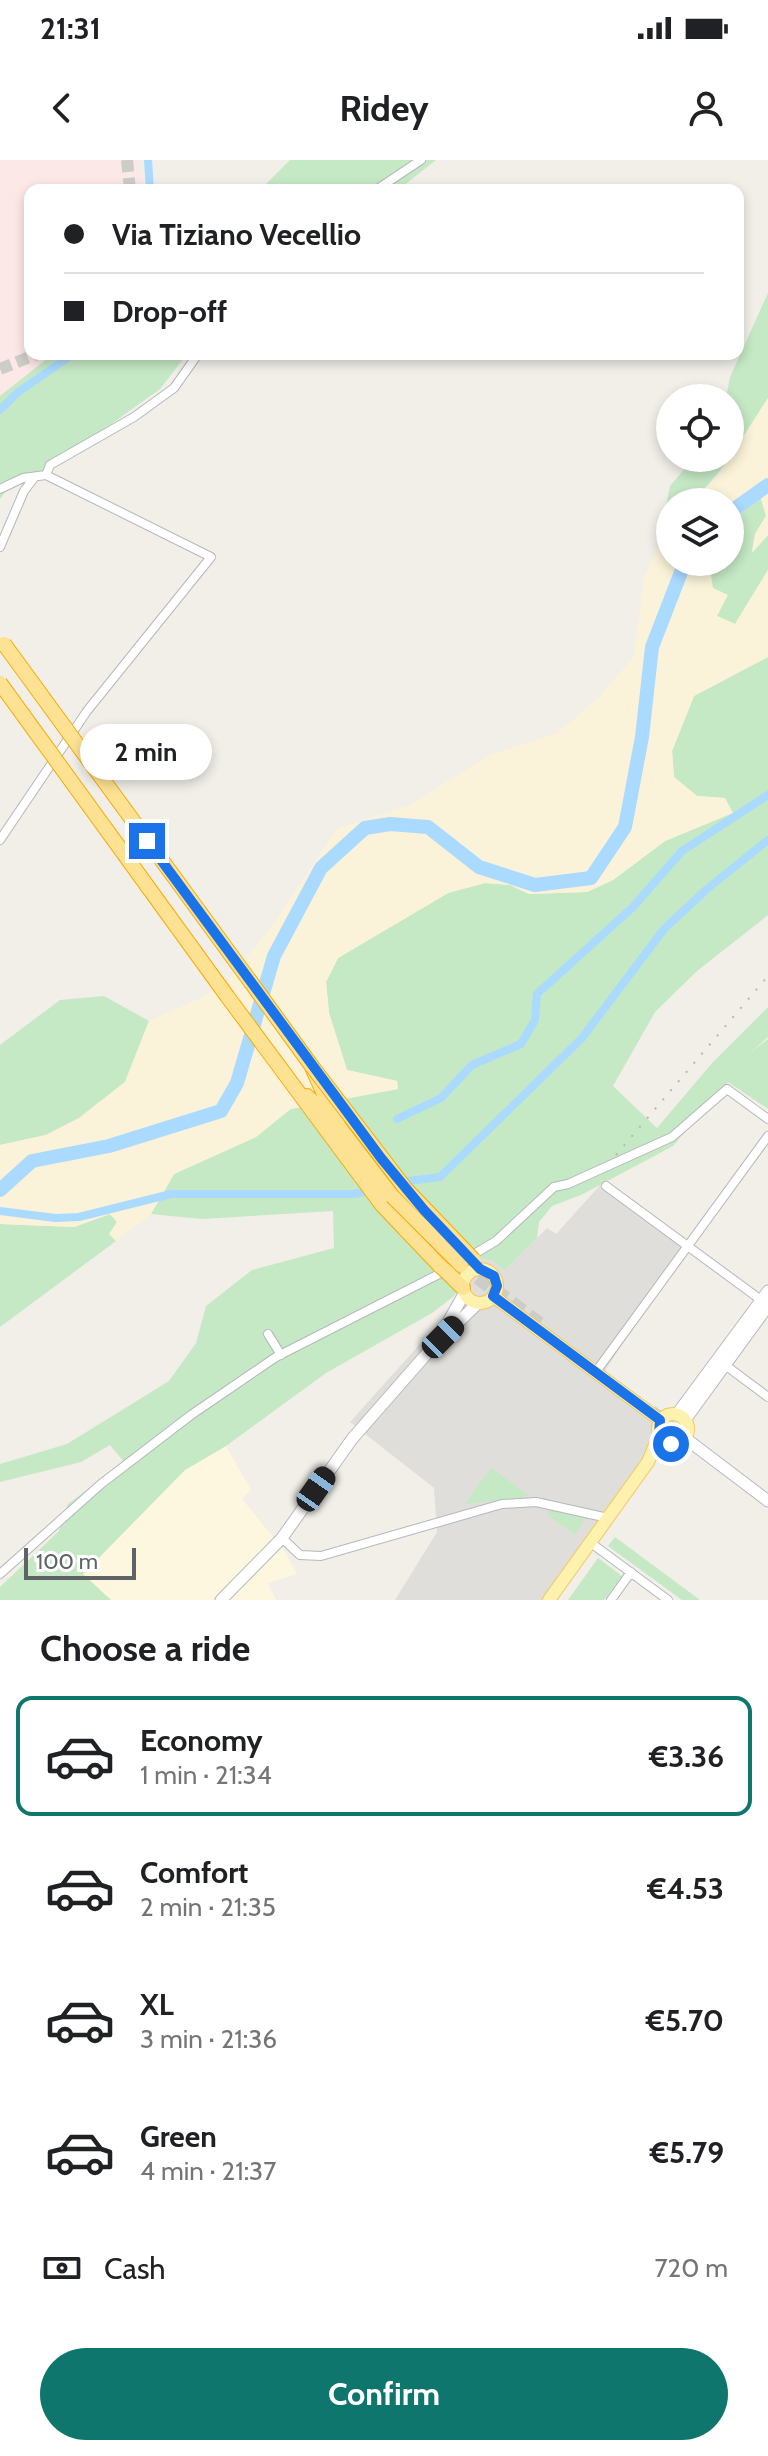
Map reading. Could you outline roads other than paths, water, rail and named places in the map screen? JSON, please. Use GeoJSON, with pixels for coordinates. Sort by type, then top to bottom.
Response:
{"type":"FeatureCollection","features":[{"type":"Feature","properties":{"kind":"highway"},"geometry":{"type":"LineString","coordinates":[[0,639],[311,1065],[466,1267],[464,1291]]}},
{"type":"Feature","properties":{"kind":"highway"},"geometry":{"type":"LineString","coordinates":[[0,683],[382,1205],[466,1267]]}},
{"type":"Feature","properties":{"kind":"highway"},"geometry":{"type":"LineString","coordinates":[[311,1065],[339,1127]]}},
{"type":"Feature","properties":{"kind":"highway"},"geometry":{"type":"LineString","coordinates":[[283,1072],[339,1127],[405,1211],[466,1267]]}},
{"type":"Feature","properties":{"kind":"main road"},"geometry":{"type":"LineString","coordinates":[[430,1350],[464,1291],[466,1267],[490,1272],[496,1281],[493,1296]]}},
{"type":"Feature","properties":{"kind":"main road"},"geometry":{"type":"LineString","coordinates":[[464,1291],[478,1303]]}},
{"type":"Feature","properties":{"kind":"main road"},"geometry":{"type":"LineString","coordinates":[[493,1296],[660,1420]]}},
{"type":"Feature","properties":{"kind":"main road"},"geometry":{"type":"LineString","coordinates":[[221,1600],[282,1538],[349,1443],[430,1350],[478,1303],[493,1296]]}},
{"type":"Feature","properties":{"kind":"main road"},"geometry":{"type":"LineString","coordinates":[[681,1417],[725,1365],[766,1299]]}},
{"type":"Feature","properties":{"kind":"main road"},"geometry":{"type":"LineString","coordinates":[[681,1417],[766,1299]]}},
{"type":"Feature","properties":{"kind":"main road"},"geometry":{"type":"LineString","coordinates":[[549,1600],[648,1462],[659,1435],[660,1420],[665,1415],[681,1417]]}},
{"type":"Feature","properties":{"kind":"main road"},"geometry":{"type":"LineString","coordinates":[[648,1462],[671,1444],[685,1438],[688,1431],[681,1417]]}},
{"type":"Feature","properties":{"kind":"main road"},"geometry":{"type":"LineString","coordinates":[[659,1435],[671,1444]]}},
{"type":"Feature","properties":{"kind":"main road"},"geometry":{"type":"LineString","coordinates":[[685,1438],[768,1501]]}},
{"type":"Feature","properties":{"kind":"street"},"geometry":{"type":"LineString","coordinates":[[385,184],[421,160]]}},
{"type":"Feature","properties":{"kind":"street"},"geometry":{"type":"LineString","coordinates":[[46,475],[50,465],[134,417],[174,388],[194,360]]}},
{"type":"Feature","properties":{"kind":"street"},"geometry":{"type":"LineString","coordinates":[[0,489],[23,478],[46,475],[211,557],[87,711],[0,840]]}},
{"type":"Feature","properties":{"kind":"street"},"geometry":{"type":"LineString","coordinates":[[0,547],[24,491],[34,478]]}},
{"type":"Feature","properties":{"kind":"street"},"geometry":{"type":"LineString","coordinates":[[0,1574],[24,1549],[135,1458],[280,1352],[434,1278],[496,1241],[554,1187],[568,1184],[672,1137],[693,1123],[727,1089],[768,1119]]}},
{"type":"Feature","properties":{"kind":"street"},"geometry":{"type":"LineString","coordinates":[[595,1373],[768,1136]]}},
{"type":"Feature","properties":{"kind":"street"},"geometry":{"type":"LineString","coordinates":[[606,1186],[766,1299]]}},
{"type":"Feature","properties":{"kind":"street"},"geometry":{"type":"LineString","coordinates":[[268,1334],[280,1352]]}},
{"type":"Feature","properties":{"kind":"street"},"geometry":{"type":"LineString","coordinates":[[725,1365],[768,1397]]}},
{"type":"Feature","properties":{"kind":"street"},"geometry":{"type":"LineString","coordinates":[[282,1538],[300,1555],[321,1556],[477,1510],[520,1502],[608,1518]]}},
{"type":"Feature","properties":{"kind":"street"},"geometry":{"type":"LineString","coordinates":[[591,1543],[668,1600]]}},
{"type":"Feature","properties":{"kind":"street"},"geometry":{"type":"LineString","coordinates":[[611,1600],[631,1572]]}},
{"type":"Feature","properties":{"kind":"waterway"},"geometry":{"type":"LineString","coordinates":[[148,160],[150,184]]}},
{"type":"Feature","properties":{"kind":"waterway"},"geometry":{"type":"LineString","coordinates":[[0,410],[17,393],[64,360]]}},
{"type":"Feature","properties":{"kind":"waterway"},"geometry":{"type":"LineString","coordinates":[[744,502],[768,485]]}},
{"type":"Feature","properties":{"kind":"waterway"},"geometry":{"type":"LineString","coordinates":[[0,1190],[32,1161],[109,1146],[221,1111],[237,1083],[274,956],[321,868],[365,828],[390,824],[428,827],[479,867],[535,885],[591,878],[625,827],[642,737],[652,647],[680,576]]}},
{"type":"Feature","properties":{"kind":"waterway"},"geometry":{"type":"LineString","coordinates":[[397,1119],[441,1098],[472,1065],[521,1044],[535,1020],[537,994],[633,907],[682,851],[768,795]]}},
{"type":"Feature","properties":{"kind":"waterway"},"geometry":{"type":"LineString","coordinates":[[400,1182],[440,1177],[582,1038],[664,929],[707,889],[768,840]]}},
{"type":"Feature","properties":{"kind":"waterway"},"geometry":{"type":"LineString","coordinates":[[0,1211],[55,1218],[79,1217],[171,1194],[355,1194],[371,1190]]}},
{"type":"Feature","properties":{"kind":"tunnel"},"geometry":{"type":"LineString","coordinates":[[127,160],[129,184]]}},
{"type":"Feature","properties":{"kind":"tunnel"},"geometry":{"type":"LineString","coordinates":[[0,369],[24,359]]}},
{"type":"Feature","properties":{"kind":"tunnel"},"geometry":{"type":"LineString","coordinates":[[461,1265],[540,1324]]}},
{"type":"Feature","properties":{"kind":"tunnel"},"geometry":{"type":"LineString","coordinates":[[651,1412],[694,1446]]}},
{"type":"Feature","properties":{"kind":"railway"},"geometry":{"type":"LineString","coordinates":[[616,1155],[768,976]]}}]}
